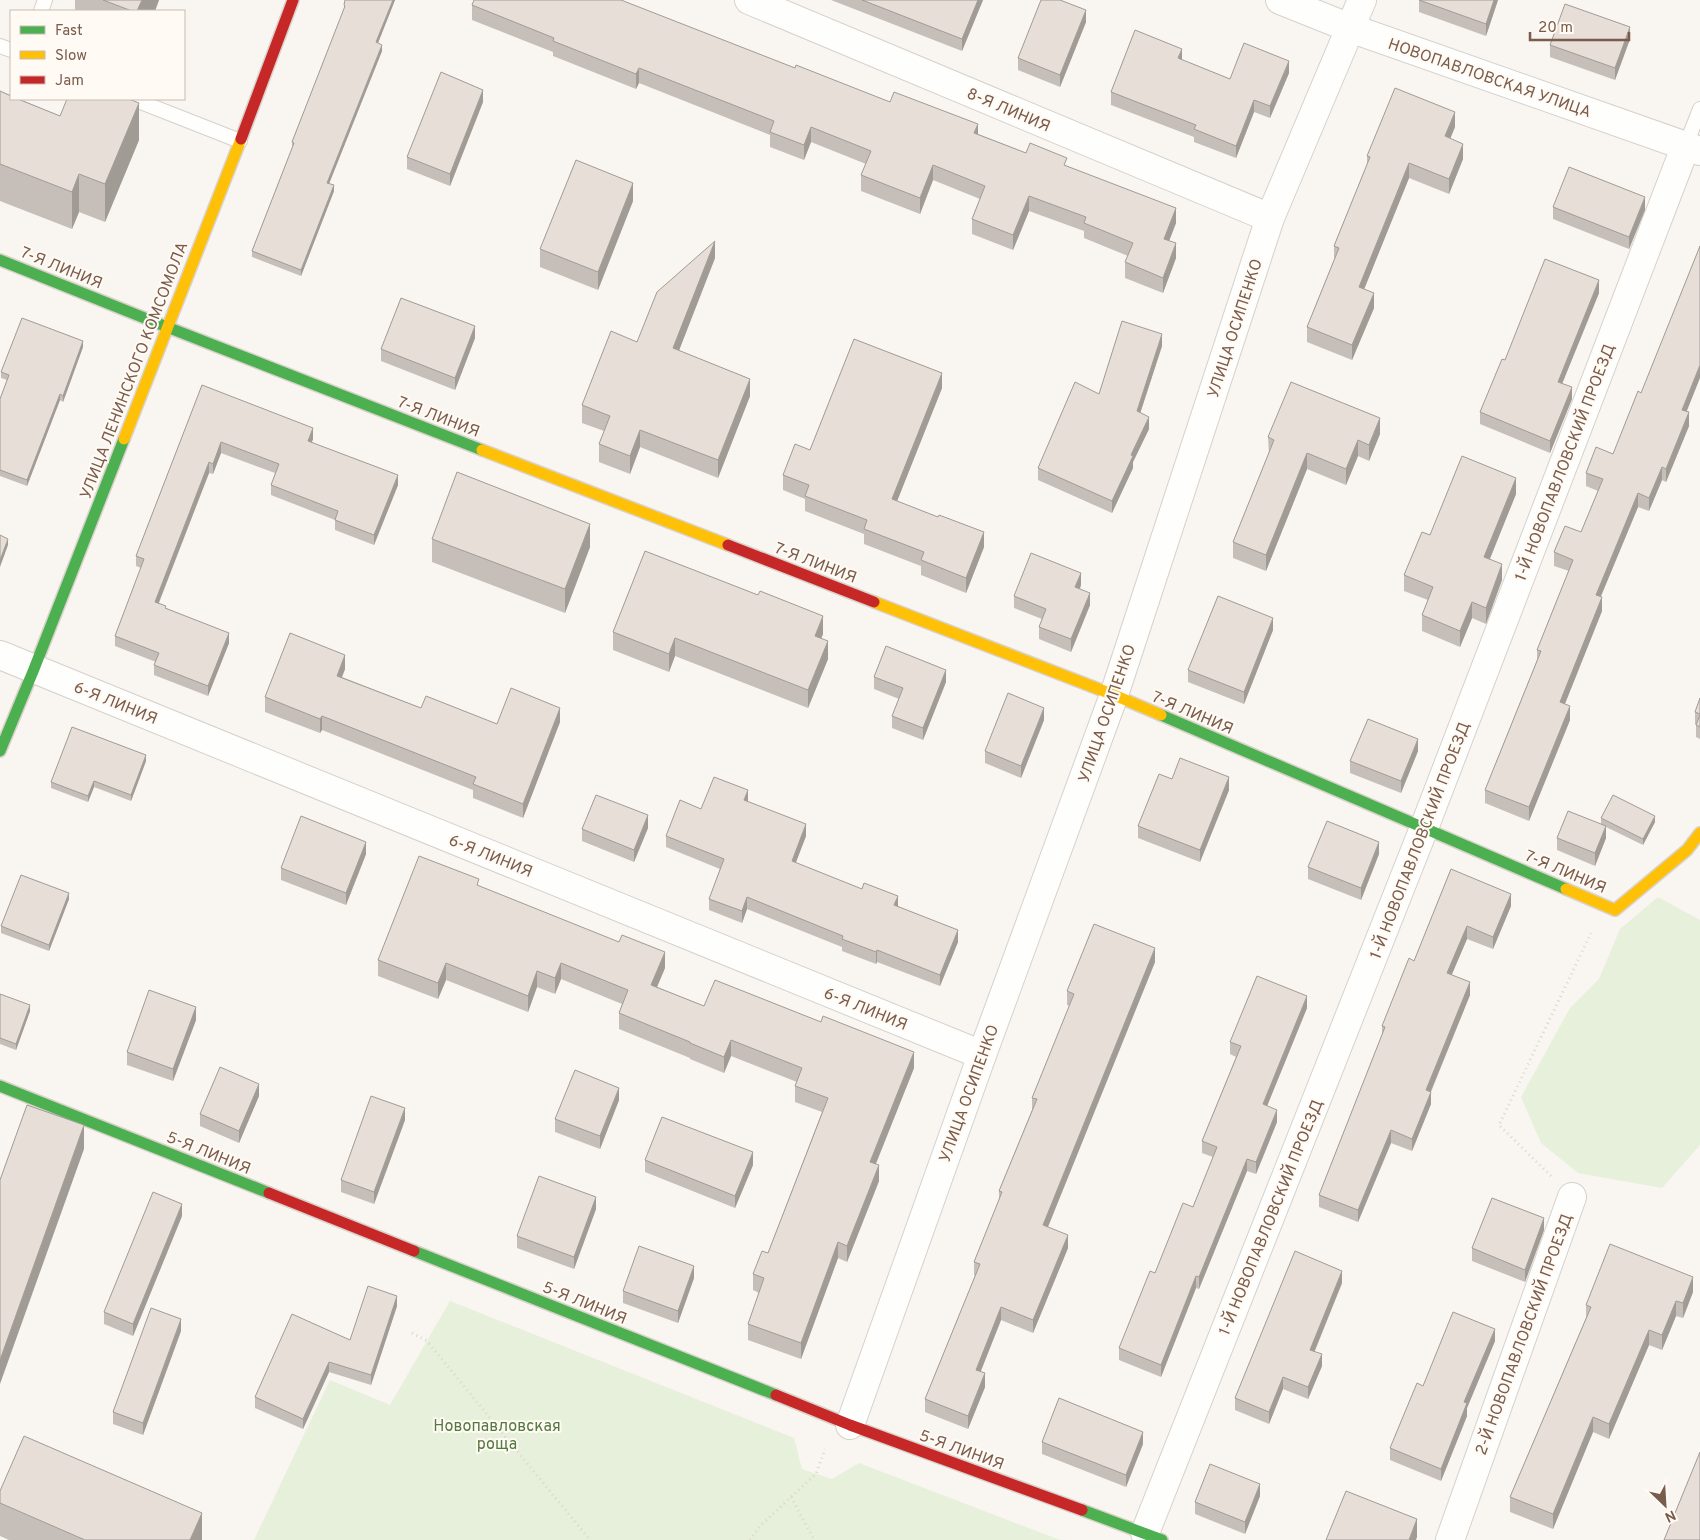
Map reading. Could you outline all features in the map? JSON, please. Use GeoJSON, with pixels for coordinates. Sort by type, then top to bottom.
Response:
{"type":"FeatureCollection","features":[{"type":"Feature","properties":{"kind":"street","name":"УЛИЦА ЛЕНИНСКОГО КОМСОМОЛА"},"geometry":{"type":"LineString","coordinates":[[0,751],[34,669],[240,141],[293,0]]}},
{"type":"Feature","properties":{"kind":"street","name":"8-Я ЛИНИЯ"},"geometry":{"type":"LineString","coordinates":[[748,0],[1270,218]]}},
{"type":"Feature","properties":{"kind":"street","name":"НОВОПАВЛОВСКАЯ УЛИЦА"},"geometry":{"type":"LineString","coordinates":[[1280,0],[1350,28],[1693,148]]}},
{"type":"Feature","properties":{"kind":"street","name":"УЛИЦА ОСИПЕНКО"},"geometry":{"type":"LineString","coordinates":[[850,1426],[982,1055],[1114,695],[1270,218],[1362,0]]}},
{"type":"Feature","properties":{"kind":"street","name":"1-Й НОВОПАВЛОВСКИЙ ПРОЕЗД"},"geometry":{"type":"LineString","coordinates":[[1154,1536],[1424,828],[1693,148]]}},
{"type":"Feature","properties":{"kind":"street","name":"7-Я ЛИНИЯ"},"geometry":{"type":"LineString","coordinates":[[0,260],[167,327],[1114,695],[1615,910]]}},
{"type":"Feature","properties":{"kind":"street","name":"6-Я ЛИНИЯ"},"geometry":{"type":"LineString","coordinates":[[0,655],[982,1055]]}},
{"type":"Feature","properties":{"kind":"street"},"geometry":{"type":"LineString","coordinates":[[1615,910],[1686,850],[1700,833]]}},
{"type":"Feature","properties":{"kind":"street","name":"5-Я ЛИНИЯ"},"geometry":{"type":"LineString","coordinates":[[0,1086],[850,1426],[1154,1536]]}},
{"type":"Feature","properties":{"kind":"street","name":"2-Й НОВОПАВЛОВСКИЙ ПРОЕЗД"},"geometry":{"type":"LineString","coordinates":[[1450,1540],[1572,1197]]}},
{"type":"Feature","properties":{"kind":"lane"},"geometry":{"type":"LineString","coordinates":[[136,100],[240,141]]}},
{"type":"Feature","properties":{"kind":"lane"},"geometry":{"type":"LineString","coordinates":[[1693,148],[1700,109]]}},
{"type":"Feature","properties":{"kind":"path","name":"2-Й НОВОПАВЛОВСКИЙ ПРОЕЗД"},"geometry":{"type":"LineString","coordinates":[[1572,1197],[1500,1125],[1589,935],[1615,910]]}},
{"type":"Feature","properties":{"kind":"path"},"geometry":{"type":"LineString","coordinates":[[412,1333],[428,1341],[590,1540]]}},
{"type":"Feature","properties":{"kind":"path"},"geometry":{"type":"LineString","coordinates":[[750,1540],[761,1525],[816,1474]]}},
{"type":"Feature","properties":{"kind":"path"},"geometry":{"type":"LineString","coordinates":[[790,1498],[814,1540]]}},
{"type":"Feature","properties":{"kind":"green space"},"geometry":{"type":"Polygon","coordinates":[[[1658,897],[1700,920],[1700,1145],[1662,1188],[1578,1173],[1541,1143],[1521,1097],[1570,1008],[1599,979],[1620,929],[1658,897]]]}},
{"type":"Feature","properties":{"kind":"green space","name":"Новопавловская роща"},"geometry":{"type":"Polygon","coordinates":[[[450,1301],[794,1438],[802,1469],[832,1479],[859,1463],[1060,1540],[254,1540],[330,1380],[390,1405],[450,1301]]]}},
{"type":"Feature","properties":{"kind":"building"},"geometry":{"type":"Polygon","coordinates":[[[103,0],[142,0],[137,10],[129,10],[103,0]]]}},
{"type":"Feature","properties":{"kind":"building"},"geometry":{"type":"Polygon","coordinates":[[[345,0],[393,0],[376,42],[382,45],[327,183],[334,185],[301,270],[252,251],[345,6],[345,0]]]}},
{"type":"Feature","properties":{"kind":"building"},"geometry":{"type":"Polygon","coordinates":[[[474,0],[621,0],[795,68],[796,65],[890,102],[894,92],[978,124],[974,133],[1026,153],[1030,143],[1067,158],[1064,165],[1176,208],[1164,239],[1176,243],[1163,278],[1125,262],[1133,243],[1084,223],[1086,217],[1029,196],[1013,235],[972,219],[985,186],[933,165],[920,198],[861,175],[871,151],[811,127],[804,145],[770,132],[774,121],[639,68],[636,74],[553,41],[554,38],[472,5],[474,0]]]}},
{"type":"Feature","properties":{"kind":"building"},"geometry":{"type":"Polygon","coordinates":[[[862,0],[978,0],[962,39],[862,0]]]}},
{"type":"Feature","properties":{"kind":"building"},"geometry":{"type":"Polygon","coordinates":[[[1041,0],[1060,0],[1086,10],[1060,75],[1018,58],[1041,0]]]}},
{"type":"Feature","properties":{"kind":"building"},"geometry":{"type":"Polygon","coordinates":[[[1419,0],[1494,0],[1486,24],[1419,0]]]}},
{"type":"Feature","properties":{"kind":"building"},"geometry":{"type":"Polygon","coordinates":[[[1565,4],[1630,27],[1615,68],[1550,45],[1565,4]]]}},
{"type":"Feature","properties":{"kind":"building"},"geometry":{"type":"Polygon","coordinates":[[[1135,30],[1182,49],[1178,58],[1230,79],[1244,43],[1289,61],[1270,106],[1254,100],[1236,146],[1194,129],[1196,125],[1111,92],[1135,30]]]}},
{"type":"Feature","properties":{"kind":"building"},"geometry":{"type":"Polygon","coordinates":[[[441,72],[483,90],[450,174],[407,157],[441,72]]]}},
{"type":"Feature","properties":{"kind":"building"},"geometry":{"type":"Polygon","coordinates":[[[1395,88],[1455,112],[1445,136],[1463,144],[1449,179],[1409,163],[1359,287],[1374,293],[1352,345],[1307,327],[1339,248],[1334,246],[1370,157],[1367,156],[1395,88]]]}},
{"type":"Feature","properties":{"kind":"building"},"geometry":{"type":"Polygon","coordinates":[[[0,91],[10,96],[10,100],[20,100],[60,116],[67,100],[132,100],[139,103],[105,184],[79,174],[72,192],[0,164],[0,91]]]}},
{"type":"Feature","properties":{"kind":"building"},"geometry":{"type":"Polygon","coordinates":[[[576,160],[633,183],[598,272],[540,249],[576,160]]]}},
{"type":"Feature","properties":{"kind":"building"},"geometry":{"type":"Polygon","coordinates":[[[1569,167],[1645,197],[1629,237],[1553,207],[1569,167]]]}},
{"type":"Feature","properties":{"kind":"building"},"geometry":{"type":"Polygon","coordinates":[[[715,241],[673,348],[750,379],[718,460],[640,430],[630,456],[599,444],[610,416],[582,405],[611,331],[637,342],[657,292],[715,241]]]}},
{"type":"Feature","properties":{"kind":"building"},"geometry":{"type":"Polygon","coordinates":[[[1700,246],[1700,365],[1682,410],[1689,412],[1666,469],[1662,467],[1649,498],[1638,493],[1596,595],[1602,597],[1560,702],[1570,706],[1529,807],[1485,790],[1541,651],[1537,650],[1573,560],[1554,552],[1565,526],[1581,532],[1603,479],[1586,473],[1596,447],[1613,454],[1638,391],[1641,393],[1700,246]]]}},
{"type":"Feature","properties":{"kind":"building"},"geometry":{"type":"Polygon","coordinates":[[[1545,259],[1599,280],[1558,382],[1572,387],[1550,441],[1480,412],[1502,359],[1505,360],[1545,259]]]}},
{"type":"Feature","properties":{"kind":"building"},"geometry":{"type":"Polygon","coordinates":[[[401,298],[475,326],[455,378],[381,349],[401,298]]]}},
{"type":"Feature","properties":{"kind":"building"},"geometry":{"type":"Polygon","coordinates":[[[22,318],[83,341],[63,396],[60,394],[27,480],[0,470],[0,399],[9,375],[1,372],[22,318]]]}},
{"type":"Feature","properties":{"kind":"building"},"geometry":{"type":"Polygon","coordinates":[[[1122,321],[1162,334],[1137,411],[1149,417],[1112,501],[1038,468],[1075,382],[1099,394],[1122,321]]]}},
{"type":"Feature","properties":{"kind":"building"},"geometry":{"type":"Polygon","coordinates":[[[854,339],[942,373],[892,499],[984,532],[966,578],[921,560],[924,552],[864,529],[867,520],[805,496],[809,485],[783,475],[795,444],[810,450],[854,339]]]}},
{"type":"Feature","properties":{"kind":"building"},"geometry":{"type":"Polygon","coordinates":[[[1291,382],[1380,418],[1369,445],[1358,440],[1346,469],[1307,453],[1266,555],[1233,542],[1274,440],[1268,437],[1291,382]]]}},
{"type":"Feature","properties":{"kind":"building"},"geometry":{"type":"Polygon","coordinates":[[[202,385],[313,428],[308,441],[398,475],[374,535],[335,520],[338,511],[271,485],[279,464],[221,442],[213,464],[209,462],[155,602],[166,606],[165,608],[229,633],[208,686],[154,665],[159,653],[115,636],[144,559],[136,556],[202,385]]]}},
{"type":"Feature","properties":{"kind":"building"},"geometry":{"type":"Polygon","coordinates":[[[1462,456],[1516,478],[1484,557],[1502,564],[1486,608],[1472,602],[1460,631],[1422,615],[1433,587],[1404,575],[1422,532],[1430,535],[1462,456]]]}},
{"type":"Feature","properties":{"kind":"building"},"geometry":{"type":"Polygon","coordinates":[[[457,472],[590,524],[565,589],[432,539],[457,472]]]}},
{"type":"Feature","properties":{"kind":"building"},"geometry":{"type":"Polygon","coordinates":[[[0,535],[8,539],[0,560],[0,535]]]}},
{"type":"Feature","properties":{"kind":"building"},"geometry":{"type":"Polygon","coordinates":[[[645,551],[758,595],[760,591],[823,616],[815,636],[828,641],[808,690],[675,638],[669,654],[613,632],[645,551]]]}},
{"type":"Feature","properties":{"kind":"building"},"geometry":{"type":"Polygon","coordinates":[[[1031,553],[1081,573],[1075,587],[1090,593],[1071,639],[1039,627],[1046,609],[1014,596],[1031,553]]]}},
{"type":"Feature","properties":{"kind":"building"},"geometry":{"type":"Polygon","coordinates":[[[1218,596],[1273,618],[1244,692],[1188,670],[1218,596]]]}},
{"type":"Feature","properties":{"kind":"building"},"geometry":{"type":"Polygon","coordinates":[[[290,633],[345,655],[337,676],[421,708],[426,696],[497,724],[511,688],[560,708],[523,804],[473,784],[476,777],[322,716],[320,719],[265,697],[290,633]]]}},
{"type":"Feature","properties":{"kind":"building"},"geometry":{"type":"Polygon","coordinates":[[[886,646],[946,670],[923,728],[892,716],[903,688],[874,677],[886,646]]]}},
{"type":"Feature","properties":{"kind":"building"},"geometry":{"type":"Polygon","coordinates":[[[1008,693],[1044,708],[1021,766],[985,751],[1008,693]]]}},
{"type":"Feature","properties":{"kind":"building"},"geometry":{"type":"Polygon","coordinates":[[[1700,698],[1700,714],[1695,712],[1700,698]]]}},
{"type":"Feature","properties":{"kind":"building"},"geometry":{"type":"Polygon","coordinates":[[[1700,715],[1700,727],[1696,725],[1700,715]]]}},
{"type":"Feature","properties":{"kind":"building"},"geometry":{"type":"Polygon","coordinates":[[[1368,719],[1418,739],[1401,781],[1350,761],[1368,719]]]}},
{"type":"Feature","properties":{"kind":"building"},"geometry":{"type":"Polygon","coordinates":[[[72,727],[146,755],[131,795],[94,781],[88,796],[51,782],[72,727]]]}},
{"type":"Feature","properties":{"kind":"building"},"geometry":{"type":"Polygon","coordinates":[[[1180,758],[1229,777],[1200,850],[1138,826],[1159,774],[1172,779],[1180,758]]]}},
{"type":"Feature","properties":{"kind":"building"},"geometry":{"type":"Polygon","coordinates":[[[714,777],[748,790],[744,800],[806,824],[792,861],[862,889],[864,883],[898,896],[894,905],[958,930],[940,975],[877,950],[876,952],[842,939],[843,936],[747,897],[742,911],[709,899],[724,859],[666,836],[680,800],[701,809],[714,777]]]}},
{"type":"Feature","properties":{"kind":"building"},"geometry":{"type":"Polygon","coordinates":[[[596,795],[648,815],[634,850],[582,829],[596,795]]]}},
{"type":"Feature","properties":{"kind":"building"},"geometry":{"type":"Polygon","coordinates":[[[1613,795],[1655,816],[1643,839],[1601,818],[1613,795]]]}},
{"type":"Feature","properties":{"kind":"building"},"geometry":{"type":"Polygon","coordinates":[[[1568,811],[1606,826],[1595,853],[1557,838],[1568,811]]]}},
{"type":"Feature","properties":{"kind":"building"},"geometry":{"type":"Polygon","coordinates":[[[301,816],[366,842],[346,893],[281,868],[301,816]]]}},
{"type":"Feature","properties":{"kind":"building"},"geometry":{"type":"Polygon","coordinates":[[[1327,821],[1379,842],[1361,888],[1308,867],[1327,821]]]}},
{"type":"Feature","properties":{"kind":"building"},"geometry":{"type":"Polygon","coordinates":[[[419,856],[479,879],[477,885],[619,942],[622,935],[665,952],[651,985],[704,1006],[715,980],[821,1022],[823,1016],[914,1052],[870,1162],[879,1165],[847,1246],[838,1242],[801,1343],[748,1324],[764,1278],[753,1274],[762,1251],[768,1253],[828,1098],[795,1086],[802,1068],[731,1040],[724,1057],[619,1013],[628,990],[561,963],[555,978],[537,971],[528,996],[446,963],[438,983],[378,960],[419,856]]]}},
{"type":"Feature","properties":{"kind":"building"},"geometry":{"type":"Polygon","coordinates":[[[1451,869],[1511,894],[1493,937],[1467,926],[1447,973],[1470,982],[1426,1090],[1431,1092],[1412,1139],[1391,1130],[1358,1210],[1319,1195],[1385,1027],[1382,1026],[1409,958],[1414,961],[1451,869]]]}},
{"type":"Feature","properties":{"kind":"building"},"geometry":{"type":"Polygon","coordinates":[[[21,875],[69,893],[49,945],[1,926],[21,875]]]}},
{"type":"Feature","properties":{"kind":"building"},"geometry":{"type":"Polygon","coordinates":[[[1094,924],[1155,948],[1043,1225],[1068,1235],[1033,1320],[1001,1307],[976,1370],[985,1373],[968,1416],[925,1399],[980,1264],[974,1262],[1002,1192],[999,1191],[1037,1099],[1032,1098],[1074,994],[1067,991],[1094,924]]]}},
{"type":"Feature","properties":{"kind":"building"},"geometry":{"type":"Polygon","coordinates":[[[1257,976],[1307,996],[1263,1104],[1277,1110],[1256,1162],[1247,1159],[1199,1277],[1196,1276],[1161,1365],[1119,1348],[1150,1271],[1155,1273],[1183,1203],[1193,1207],[1217,1147],[1202,1141],[1241,1046],[1230,1042],[1257,976]]]}},
{"type":"Feature","properties":{"kind":"building"},"geometry":{"type":"Polygon","coordinates":[[[149,990],[196,1007],[173,1069],[127,1052],[149,990]]]}},
{"type":"Feature","properties":{"kind":"building"},"geometry":{"type":"Polygon","coordinates":[[[0,994],[30,1005],[16,1044],[0,1038],[0,994]]]}},
{"type":"Feature","properties":{"kind":"building"},"geometry":{"type":"Polygon","coordinates":[[[220,1067],[259,1084],[239,1131],[200,1114],[220,1067]]]}},
{"type":"Feature","properties":{"kind":"building"},"geometry":{"type":"Polygon","coordinates":[[[575,1070],[619,1088],[600,1136],[555,1119],[575,1070]]]}},
{"type":"Feature","properties":{"kind":"building"},"geometry":{"type":"Polygon","coordinates":[[[371,1096],[405,1108],[374,1192],[341,1180],[371,1096]]]}},
{"type":"Feature","properties":{"kind":"building"},"geometry":{"type":"Polygon","coordinates":[[[27,1105],[84,1125],[0,1360],[0,1180],[27,1105]]]}},
{"type":"Feature","properties":{"kind":"building"},"geometry":{"type":"Polygon","coordinates":[[[662,1117],[753,1152],[735,1196],[645,1160],[662,1117]]]}},
{"type":"Feature","properties":{"kind":"building"},"geometry":{"type":"Polygon","coordinates":[[[539,1176],[596,1197],[574,1257],[517,1236],[539,1176]]]}},
{"type":"Feature","properties":{"kind":"building"},"geometry":{"type":"Polygon","coordinates":[[[153,1192],[182,1204],[133,1324],[104,1312],[153,1192]]]}},
{"type":"Feature","properties":{"kind":"building"},"geometry":{"type":"Polygon","coordinates":[[[1492,1198],[1544,1218],[1525,1270],[1472,1248],[1492,1198]]]}},
{"type":"Feature","properties":{"kind":"building"},"geometry":{"type":"Polygon","coordinates":[[[1610,1244],[1693,1277],[1683,1303],[1676,1301],[1662,1335],[1649,1330],[1609,1424],[1593,1417],[1553,1514],[1510,1497],[1591,1307],[1586,1305],[1610,1244]]]}},
{"type":"Feature","properties":{"kind":"building"},"geometry":{"type":"Polygon","coordinates":[[[639,1246],[694,1266],[678,1311],[623,1291],[639,1246]]]}},
{"type":"Feature","properties":{"kind":"building"},"geometry":{"type":"Polygon","coordinates":[[[1295,1251],[1342,1271],[1310,1350],[1322,1354],[1308,1387],[1283,1377],[1269,1412],[1235,1398],[1295,1251]]]}},
{"type":"Feature","properties":{"kind":"building"},"geometry":{"type":"Polygon","coordinates":[[[368,1286],[397,1296],[371,1375],[329,1362],[303,1419],[255,1397],[292,1314],[350,1340],[368,1286]]]}},
{"type":"Feature","properties":{"kind":"building"},"geometry":{"type":"Polygon","coordinates":[[[151,1308],[181,1319],[143,1423],[113,1412],[151,1308]]]}},
{"type":"Feature","properties":{"kind":"building"},"geometry":{"type":"Polygon","coordinates":[[[1453,1312],[1495,1329],[1464,1402],[1467,1403],[1441,1469],[1390,1448],[1417,1383],[1423,1386],[1453,1312]]]}},
{"type":"Feature","properties":{"kind":"building"},"geometry":{"type":"Polygon","coordinates":[[[1059,1398],[1143,1432],[1126,1475],[1042,1442],[1059,1398]]]}},
{"type":"Feature","properties":{"kind":"building"},"geometry":{"type":"Polygon","coordinates":[[[24,1436],[202,1513],[190,1540],[85,1540],[0,1503],[0,1491],[24,1436]]]}},
{"type":"Feature","properties":{"kind":"building"},"geometry":{"type":"Polygon","coordinates":[[[1700,1452],[1700,1540],[1664,1540],[1700,1452]]]}},
{"type":"Feature","properties":{"kind":"building"},"geometry":{"type":"Polygon","coordinates":[[[1210,1464],[1260,1484],[1245,1522],[1195,1502],[1210,1464]]]}},
{"type":"Feature","properties":{"kind":"building"},"geometry":{"type":"Polygon","coordinates":[[[1346,1491],[1417,1519],[1409,1540],[1326,1540],[1346,1491]]]}},
{"type":"Feature","properties":{"kind":"traffic: fast"},"geometry":{"type":"LineString","coordinates":[[0,260],[482,450]]}},
{"type":"Feature","properties":{"kind":"traffic: fast"},"geometry":{"type":"LineString","coordinates":[[0,751],[124,439]]}},
{"type":"Feature","properties":{"kind":"traffic: fast"},"geometry":{"type":"LineString","coordinates":[[1161,715],[1566,889]]}},
{"type":"Feature","properties":{"kind":"traffic: fast"},"geometry":{"type":"LineString","coordinates":[[0,1086],[269,1193]]}},
{"type":"Feature","properties":{"kind":"traffic: fast"},"geometry":{"type":"LineString","coordinates":[[414,1251],[776,1395]]}},
{"type":"Feature","properties":{"kind":"traffic: fast"},"geometry":{"type":"LineString","coordinates":[[1082,1510],[1162,1540]]}},
{"type":"Feature","properties":{"kind":"traffic: slow"},"geometry":{"type":"LineString","coordinates":[[124,439],[241,139]]}},
{"type":"Feature","properties":{"kind":"traffic: slow"},"geometry":{"type":"LineString","coordinates":[[482,450],[728,545]]}},
{"type":"Feature","properties":{"kind":"traffic: slow"},"geometry":{"type":"LineString","coordinates":[[874,602],[1161,715]]}},
{"type":"Feature","properties":{"kind":"traffic: slow"},"geometry":{"type":"LineString","coordinates":[[1566,889],[1615,910],[1687,850],[1700,833]]}},
{"type":"Feature","properties":{"kind":"traffic: jam"},"geometry":{"type":"LineString","coordinates":[[241,139],[293,0]]}},
{"type":"Feature","properties":{"kind":"traffic: jam"},"geometry":{"type":"LineString","coordinates":[[728,545],[874,602]]}},
{"type":"Feature","properties":{"kind":"traffic: jam"},"geometry":{"type":"LineString","coordinates":[[269,1193],[414,1251]]}},
{"type":"Feature","properties":{"kind":"traffic: jam"},"geometry":{"type":"LineString","coordinates":[[776,1395],[850,1425],[1082,1510]]}}]}
